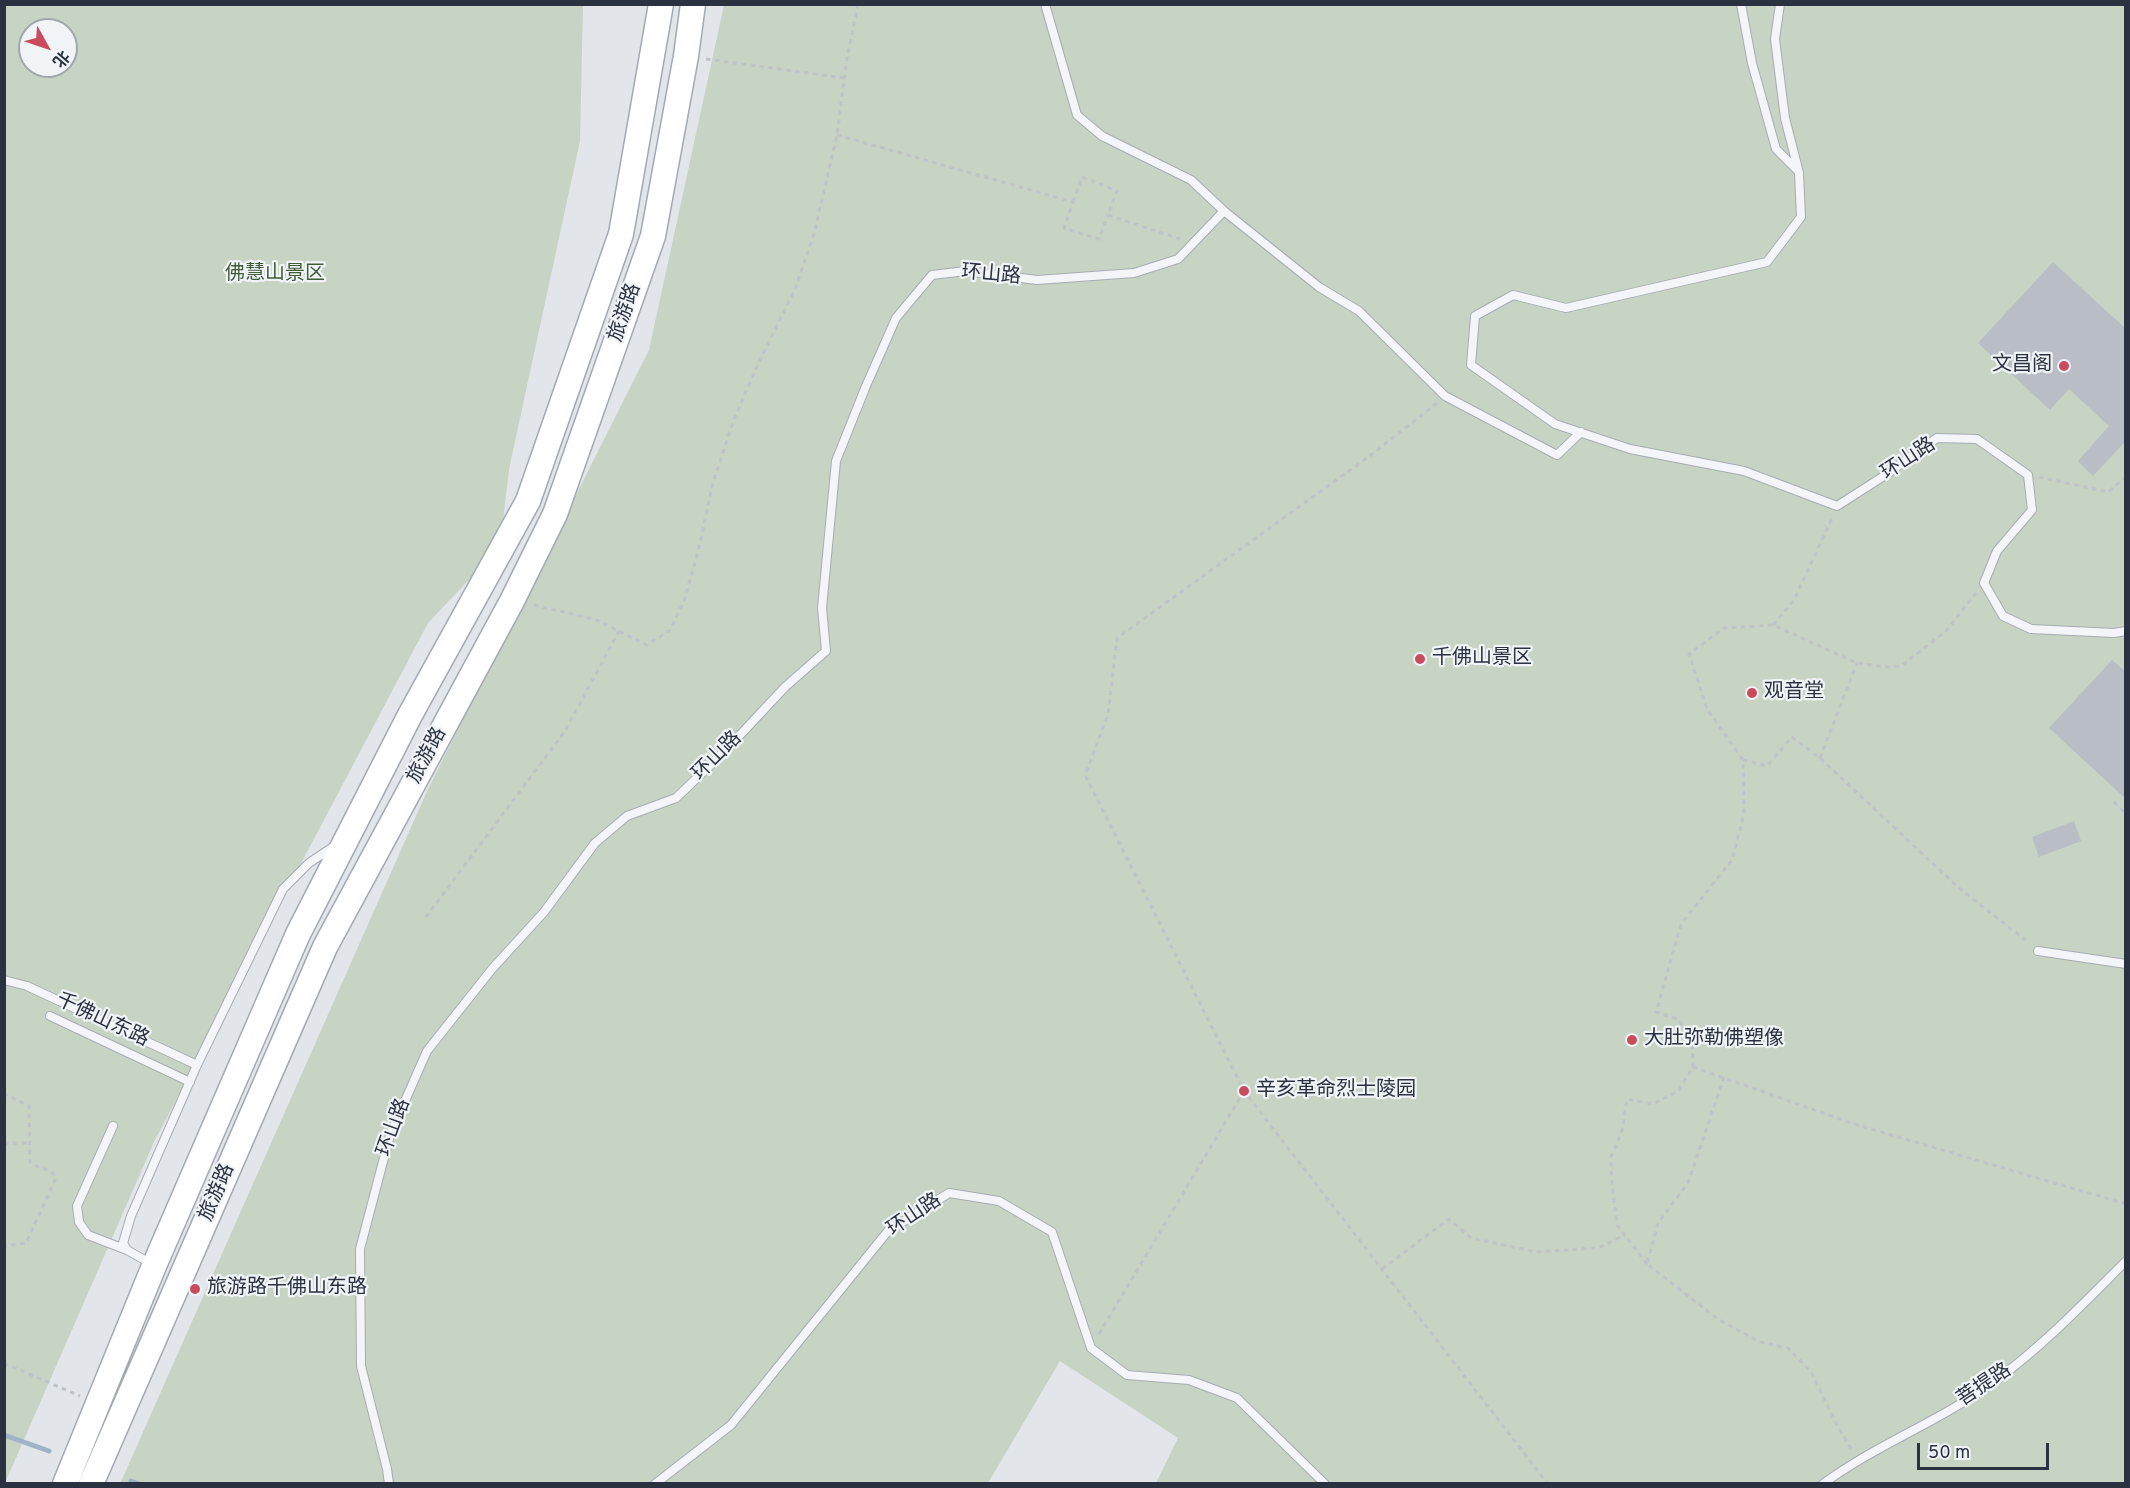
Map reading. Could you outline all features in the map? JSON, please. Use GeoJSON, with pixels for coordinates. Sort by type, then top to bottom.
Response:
{"type":"FeatureCollection","features":[{"type":"Feature","properties":{"kind":"main road","name":"旅游路"},"geometry":{"type":"LineString","coordinates":[[65,1484],[154,1266],[298,934],[410,715],[528,501],[621,234],[661,4]]}},
{"type":"Feature","properties":{"kind":"main road","name":"旅游路"},"geometry":{"type":"LineString","coordinates":[[91,1484],[325,946],[512,601],[555,514],[653,236],[686,56],[693,4]]}},
{"type":"Feature","properties":{"kind":"lane"},"geometry":{"type":"LineString","coordinates":[[1044,4],[1077,115],[1102,136],[1191,180],[1224,211],[1319,287],[1359,311],[1445,396],[1557,455],[1581,432]]}},
{"type":"Feature","properties":{"kind":"lane"},"geometry":{"type":"LineString","coordinates":[[1741,4],[1752,63],[1776,149],[1799,172]]}},
{"type":"Feature","properties":{"kind":"lane"},"geometry":{"type":"LineString","coordinates":[[1780,4],[1775,39],[1785,118],[1799,172],[1801,217],[1767,262],[1566,308],[1514,295],[1475,316],[1471,365],[1555,424],[1630,448],[1744,471],[1837,506]]}},
{"type":"Feature","properties":{"kind":"lane","name":"环山路"},"geometry":{"type":"LineString","coordinates":[[389,1484],[361,1366],[360,1249],[390,1135],[428,1051],[492,969],[544,912],[595,843],[627,816],[676,798],[726,750],[785,687],[826,651],[822,608],[837,460],[896,318],[932,275],[966,271],[1037,280],[1134,273],[1178,259],[1224,211]]}},
{"type":"Feature","properties":{"kind":"lane","name":"环山路"},"geometry":{"type":"LineString","coordinates":[[1837,506],[1938,438],[1977,439],[2028,474]]}},
{"type":"Feature","properties":{"kind":"lane"},"geometry":{"type":"LineString","coordinates":[[2028,474],[2031,510],[1997,551],[1984,583],[2003,616],[2031,629],[2114,633],[2126,631]]}},
{"type":"Feature","properties":{"kind":"lane"},"geometry":{"type":"LineString","coordinates":[[127,1250],[123,1243],[131,1216],[197,1065],[284,889],[309,863],[347,838]]}},
{"type":"Feature","properties":{"kind":"lane"},"geometry":{"type":"LineString","coordinates":[[2038,951],[2126,964]]}},
{"type":"Feature","properties":{"kind":"lane","name":"千佛山东路"},"geometry":{"type":"LineString","coordinates":[[4,980],[27,986],[197,1065]]}},
{"type":"Feature","properties":{"kind":"lane"},"geometry":{"type":"LineString","coordinates":[[50,1016],[190,1082]]}},
{"type":"Feature","properties":{"kind":"lane"},"geometry":{"type":"LineString","coordinates":[[113,1126],[77,1206],[79,1222],[88,1235],[127,1250],[154,1266]]}},
{"type":"Feature","properties":{"kind":"lane","name":"环山路"},"geometry":{"type":"LineString","coordinates":[[655,1484],[732,1425],[888,1231],[949,1193],[999,1201],[1052,1232],[1090,1348]]}},
{"type":"Feature","properties":{"kind":"lane","name":"菩提路"},"geometry":{"type":"LineString","coordinates":[[1823,1484],[1858,1461],[1931,1422],[1994,1382],[2043,1344],[2126,1261]]}},
{"type":"Feature","properties":{"kind":"lane"},"geometry":{"type":"LineString","coordinates":[[1090,1348],[1127,1375],[1189,1380],[1237,1398],[1325,1484]]}},
{"type":"Feature","properties":{"kind":"path"},"geometry":{"type":"LineString","coordinates":[[512,601],[597,620],[647,645],[670,630],[684,601],[698,552],[713,483],[734,419],[795,290],[813,234],[837,135],[844,78],[858,4]]}},
{"type":"Feature","properties":{"kind":"path"},"geometry":{"type":"LineString","coordinates":[[686,56],[844,78]]}},
{"type":"Feature","properties":{"kind":"path"},"geometry":{"type":"LineString","coordinates":[[837,135],[1073,202]]}},
{"type":"Feature","properties":{"kind":"path"},"geometry":{"type":"LineString","coordinates":[[1082,177],[1117,191],[1099,239],[1064,228],[1073,202],[1082,177]]}},
{"type":"Feature","properties":{"kind":"path"},"geometry":{"type":"LineString","coordinates":[[1108,215],[1194,244]]}},
{"type":"Feature","properties":{"kind":"path"},"geometry":{"type":"LineString","coordinates":[[1445,396],[1371,455],[1117,638],[1108,715],[1085,775],[1244,1091],[1548,1484]]}},
{"type":"Feature","properties":{"kind":"path"},"geometry":{"type":"LineString","coordinates":[[2028,474],[2108,492],[2126,477]]}},
{"type":"Feature","properties":{"kind":"path"},"geometry":{"type":"LineString","coordinates":[[1773,625],[1794,600],[1837,506]]}},
{"type":"Feature","properties":{"kind":"path"},"geometry":{"type":"LineString","coordinates":[[1858,1461],[1838,1427],[1811,1372],[1788,1348],[1760,1342],[1719,1320],[1647,1264],[1617,1225],[1611,1157],[1622,1131],[1627,1099],[1653,1104],[1678,1091],[1693,1067],[1692,1040],[1678,1019],[1656,1012],[1681,924],[1732,860],[1744,814],[1743,759],[1707,709],[1689,654],[1724,628],[1773,625],[1857,663],[1886,667],[1901,666],[1946,631],[1984,583]]}},
{"type":"Feature","properties":{"kind":"path"},"geometry":{"type":"LineString","coordinates":[[426,917],[565,731],[619,631]]}},
{"type":"Feature","properties":{"kind":"path"},"geometry":{"type":"LineString","coordinates":[[1820,758],[1857,663]]}},
{"type":"Feature","properties":{"kind":"path"},"geometry":{"type":"LineString","coordinates":[[1743,759],[1767,766],[1792,737],[1820,758],[1959,888],[2038,951]]}},
{"type":"Feature","properties":{"kind":"path"},"geometry":{"type":"LineString","coordinates":[[2114,802],[2126,814]]}},
{"type":"Feature","properties":{"kind":"path"},"geometry":{"type":"LineString","coordinates":[[1693,1067],[1854,1124],[2126,1204]]}},
{"type":"Feature","properties":{"kind":"path"},"geometry":{"type":"LineString","coordinates":[[1647,1264],[1658,1223],[1688,1183],[1724,1077]]}},
{"type":"Feature","properties":{"kind":"path"},"geometry":{"type":"LineString","coordinates":[[1090,1348],[1244,1091]]}},
{"type":"Feature","properties":{"kind":"path"},"geometry":{"type":"LineString","coordinates":[[4,1093],[29,1106],[30,1162],[51,1171],[56,1178],[26,1243],[4,1246]]}},
{"type":"Feature","properties":{"kind":"path"},"geometry":{"type":"LineString","coordinates":[[4,1143],[30,1143]]}},
{"type":"Feature","properties":{"kind":"path"},"geometry":{"type":"LineString","coordinates":[[1382,1269],[1449,1219],[1470,1238],[1536,1252],[1598,1248],[1625,1235]]}},
{"type":"Feature","properties":{"kind":"path"},"geometry":{"type":"LineString","coordinates":[[4,1363],[98,1404]]}},
{"type":"Feature","properties":{"kind":"green space","name":"佛慧山景区"},"geometry":{"type":"Polygon","coordinates":[[[5,5],[583,5],[580,141],[509,469],[500,547],[428,623],[154,1142],[5,1483],[5,5]]]}},
{"type":"Feature","properties":{"kind":"green space","name":"千佛山景区"},"geometry":{"type":"Polygon","coordinates":[[[724,5],[2125,5],[2125,1483],[1156,1483],[1178,1438],[1060,1361],[988,1483],[120,1484],[428,789],[649,350],[724,5]]]}},
{"type":"Feature","properties":{"kind":"building","name":"文昌阁"},"geometry":{"type":"Polygon","coordinates":[[[2053,262],[2126,329],[2126,441],[2093,476],[2078,461],[2109,426],[2069,389],[2050,410],[1978,343],[2053,262]]]}},
{"type":"Feature","properties":{"kind":"building"},"geometry":{"type":"Polygon","coordinates":[[[2112,660],[2126,672],[2126,799],[2049,728],[2112,660]]]}},
{"type":"Feature","properties":{"kind":"building"},"geometry":{"type":"Polygon","coordinates":[[[2074,821],[2081,841],[2039,857],[2032,837],[2074,821]]]}},
{"type":"Feature","properties":{"kind":"waterway"},"geometry":{"type":"LineString","coordinates":[[4,1435],[49,1451]]}},
{"type":"Feature","properties":{"kind":"waterway"},"geometry":{"type":"LineString","coordinates":[[131,1481],[139,1484]]}},
{"type":"Feature","properties":{"kind":"place","name":"文昌阁"},"geometry":{"type":"Point","coordinates":[2064,366]}},
{"type":"Feature","properties":{"kind":"place","name":"千佛山景区"},"geometry":{"type":"Point","coordinates":[1420,659]}},
{"type":"Feature","properties":{"kind":"place","name":"观音堂"},"geometry":{"type":"Point","coordinates":[1752,693]}},
{"type":"Feature","properties":{"kind":"place","name":"大肚弥勒佛塑像"},"geometry":{"type":"Point","coordinates":[1632,1040]}},
{"type":"Feature","properties":{"kind":"place","name":"辛亥革命烈士陵园"},"geometry":{"type":"Point","coordinates":[1244,1091]}},
{"type":"Feature","properties":{"kind":"place","name":"旅游路千佛山东路"},"geometry":{"type":"Point","coordinates":[195,1289]}}]}
